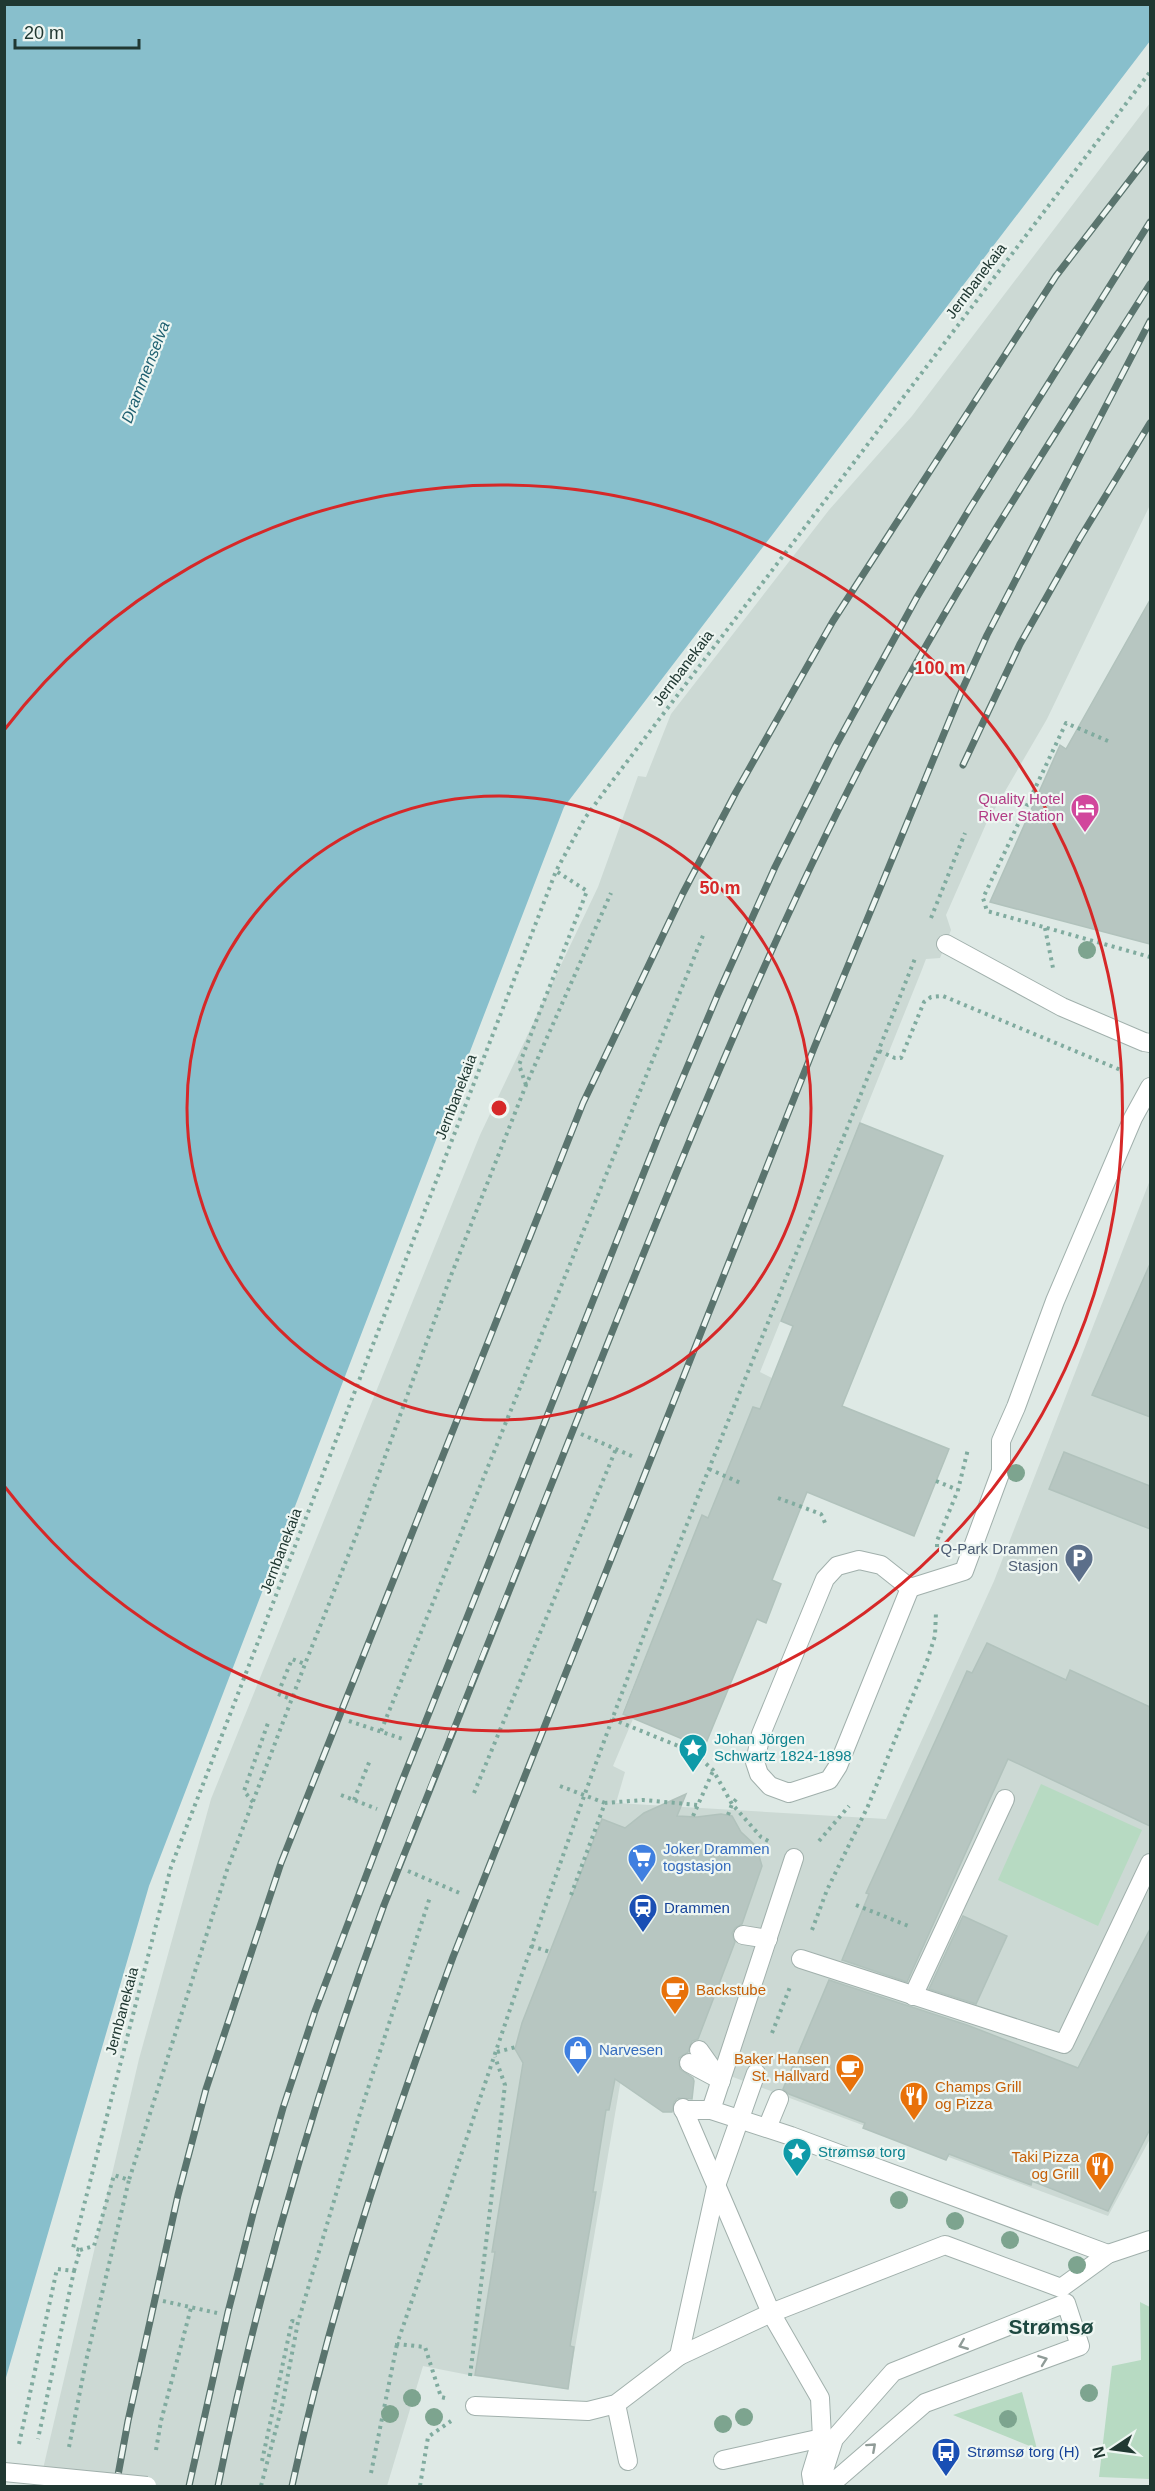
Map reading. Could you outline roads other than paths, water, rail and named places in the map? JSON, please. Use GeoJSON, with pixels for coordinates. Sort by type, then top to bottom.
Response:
{"type":"FeatureCollection","features":[{"type":"Feature","properties":{"kind":"street"},"geometry":{"type":"LineString","coordinates":[[946,944],[1062,1007],[1150,1043]]}},
{"type":"Feature","properties":{"kind":"street"},"geometry":{"type":"LineString","coordinates":[[910,1588],[964,1571],[1001,1471],[1001,1441],[1016,1407],[1055,1300],[1133,1119],[1150,1088]]}},
{"type":"Feature","properties":{"kind":"street"},"geometry":{"type":"LineString","coordinates":[[859,1560],[881,1565],[910,1588],[838,1766],[829,1780],[789,1793],[770,1786],[759,1774],[755,1762],[757,1744],[825,1579],[837,1566],[859,1560]]}},
{"type":"Feature","properties":{"kind":"street"},"geometry":{"type":"LineString","coordinates":[[914,1996],[1005,1799]]}},
{"type":"Feature","properties":{"kind":"street"},"geometry":{"type":"LineString","coordinates":[[711,2110],[794,1858]]}},
{"type":"Feature","properties":{"kind":"street"},"geometry":{"type":"LineString","coordinates":[[801,1959],[1064,2044],[1150,1863]]}},
{"type":"Feature","properties":{"kind":"street"},"geometry":{"type":"LineString","coordinates":[[743,1935],[768,1939]]}},
{"type":"Feature","properties":{"kind":"street"},"geometry":{"type":"LineString","coordinates":[[694,2056],[721,2081]]}},
{"type":"Feature","properties":{"kind":"street"},"geometry":{"type":"LineString","coordinates":[[679,2356],[717,2183],[756,2073]]}},
{"type":"Feature","properties":{"kind":"street"},"geometry":{"type":"LineString","coordinates":[[767,2128],[779,2098]]}},
{"type":"Feature","properties":{"kind":"street"},"geometry":{"type":"LineString","coordinates":[[813,2487],[811,2474],[822,2438],[820,2398],[771,2313],[717,2183],[683,2109],[711,2110],[739,2118],[1108,2254]]}},
{"type":"Feature","properties":{"kind":"street"},"geometry":{"type":"LineString","coordinates":[[475,2406],[588,2411],[616,2404],[679,2356],[771,2313],[945,2245],[1061,2288],[1108,2254],[1148,2244]]}},
{"type":"Feature","properties":{"kind":"street"},"geometry":{"type":"LineString","coordinates":[[819,2487],[834,2439],[893,2372],[1066,2304],[1080,2346],[925,2403],[829,2487]]}},
{"type":"Feature","properties":{"kind":"street"},"geometry":{"type":"LineString","coordinates":[[616,2404],[628,2461]]}},
{"type":"Feature","properties":{"kind":"street"},"geometry":{"type":"LineString","coordinates":[[723,2460],[822,2438]]}},
{"type":"Feature","properties":{"kind":"street"},"geometry":{"type":"LineString","coordinates":[[4,2472],[147,2487]]}},
{"type":"Feature","properties":{"kind":"water","name":"Drammenselva"},"geometry":{"type":"Polygon","coordinates":[[[5,4],[1150,4],[1150,41],[564,807],[149,1886],[5,2381],[5,4]]]}},
{"type":"Feature","properties":{"kind":"railway"},"geometry":{"type":"LineString","coordinates":[[116,2486],[128,2421],[178,2195],[206,2089],[281,1863],[583,1103],[683,893],[736,792],[833,621],[1056,276],[1150,154]]}},
{"type":"Feature","properties":{"kind":"railway"},"geometry":{"type":"LineString","coordinates":[[189,2486],[228,2312],[254,2210],[283,2108],[315,2011],[400,1786],[662,1127],[718,994],[775,867],[835,747],[917,597],[970,508],[1150,222]]}},
{"type":"Feature","properties":{"kind":"railway"},"geometry":{"type":"LineString","coordinates":[[218,2486],[251,2338],[290,2192],[335,2048],[384,1905],[654,1227],[719,1071],[824,839],[895,701],[964,580],[1150,284]]}},
{"type":"Feature","properties":{"kind":"railway"},"geometry":{"type":"LineString","coordinates":[[292,2486],[307,2419],[363,2219],[406,2087],[453,1957],[814,1048],[962,690],[987,635],[1150,321]]}},
{"type":"Feature","properties":{"kind":"railway"},"geometry":{"type":"LineString","coordinates":[[963,765],[1020,644],[1080,538],[1150,423]]}},
{"type":"Feature","properties":{"kind":"place","name":"Quality Hotel River Station"},"geometry":{"type":"Point","coordinates":[1085,834]}},
{"type":"Feature","properties":{"kind":"place","name":"Q-Park Drammen Stasjon"},"geometry":{"type":"Point","coordinates":[1079,1584]}},
{"type":"Feature","properties":{"kind":"place","name":"Johan Jörgen Schwartz 1824-1898"},"geometry":{"type":"Point","coordinates":[693,1774]}},
{"type":"Feature","properties":{"kind":"place","name":"Joker Drammen togstasjon"},"geometry":{"type":"Point","coordinates":[642,1884]}},
{"type":"Feature","properties":{"kind":"place","name":"Drammen"},"geometry":{"type":"Point","coordinates":[643,1934]}},
{"type":"Feature","properties":{"kind":"place","name":"Backstube"},"geometry":{"type":"Point","coordinates":[675,2016]}},
{"type":"Feature","properties":{"kind":"place","name":"Narvesen"},"geometry":{"type":"Point","coordinates":[578,2076]}},
{"type":"Feature","properties":{"kind":"place","name":"Baker Hansen St. Hallvard"},"geometry":{"type":"Point","coordinates":[850,2094]}},
{"type":"Feature","properties":{"kind":"place","name":"Champs Grill og Pizza"},"geometry":{"type":"Point","coordinates":[914,2122]}},
{"type":"Feature","properties":{"kind":"place","name":"Strømsø torg"},"geometry":{"type":"Point","coordinates":[797,2178]}},
{"type":"Feature","properties":{"kind":"place","name":"Taki Pizza og Grill"},"geometry":{"type":"Point","coordinates":[1100,2192]}},
{"type":"Feature","properties":{"kind":"place","name":"Strømsø torg (H)"},"geometry":{"type":"Point","coordinates":[946,2478]}},
{"type":"Feature","properties":{"kind":"district","name":"Strømsø"},"geometry":{"type":"Point","coordinates":[1051,2327]}}]}
